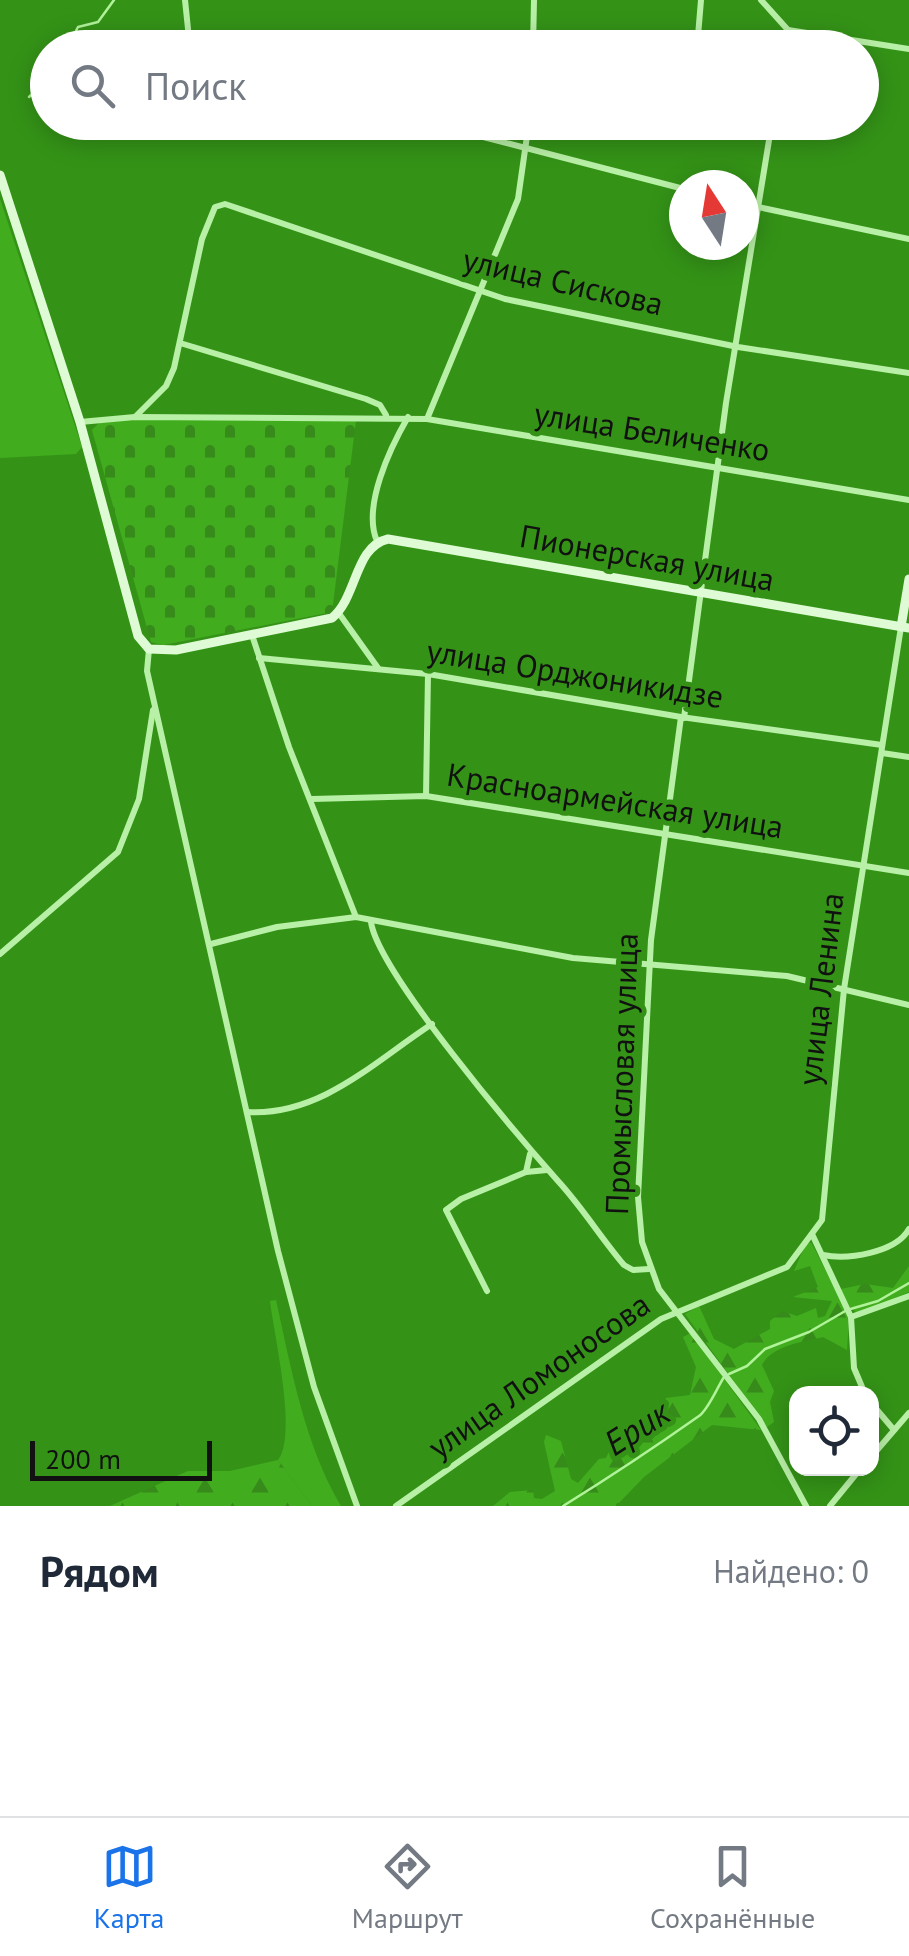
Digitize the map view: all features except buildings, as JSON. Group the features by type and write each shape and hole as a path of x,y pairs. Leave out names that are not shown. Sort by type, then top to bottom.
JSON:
{"street":[{"path":"186,0 188,30"},
{"path":"533,30 534,0"},
{"path":"698,30 701,0"},
{"path":"762,0 788,30"},
{"path":"879,44 909,48"},
{"path":"491,140 669,185"},
{"path":"427,419 518,199 528,140"},
{"name":"Промысловая улица","path":"769,140 664,836 651,962 638,1197 649,1269 676,1312 759,1419 806,1506"},
{"path":"0,175 80,422 138,636 149,649 147,672 154,704 300,1338 357,1506"},
{"name":"улица Сискова","path":"180,344 200,250 215,206 225,204 478,292 738,347 909,374"},
{"path":"760,208 909,239"},
{"path":"135,417 166,386 180,344"},
{"name":"улица Беличенко","path":"180,344 319,389 366,399 380,406 386,416"},
{"name":"улица Беличенко","path":"80,422 135,417 427,419 909,500"},
{"path":"149,649 176,650 322,622 338,612 348,600 366,551 377,541 373,510 392,450 408,418"},
{"name":"Пионерская улица","path":"377,541 388,538 905,628"},
{"name":"улица Ленина","path":"812,1234 822,1220 844,989 905,628 909,579"},
{"path":"338,612 378,668"},
{"path":"252,635 356,917"},
{"name":"улица Орджоникидзе","path":"259,658 428,674 882,749 909,757"},
{"path":"426,796 428,674"},
{"path":"0,954 118,852 138,798 154,704"},
{"name":"Красноармейская улица","path":"312,799 426,796 909,873"},
{"path":"210,944 276,927 356,917 573,958 787,976 909,1005"},
{"path":"371,922 383,951 432,1024 531,1153 624,1264 633,1270 649,1269"},
{"path":"248,1112 270,1114 332,1094 432,1024"},
{"path":"526,1172 531,1153"},
{"path":"487,1291 446,1210 461,1199 526,1172 548,1170"},
{"path":"822,1254 850,1257 887,1246 909,1229"},
{"path":"812,1234 851,1317 854,1368 862,1386"},
{"name":"улица Ломоносова","path":"396,1506 616,1348 676,1312 787,1267 812,1234"},
{"path":"851,1317 909,1296"},
{"path":"879,1412 894,1430"},
{"path":"879,1448 909,1413"},
{"path":"830,1506 854,1476"}],"green space":[{"path":"0,199 82,447 76,454 0,458"},
{"path":"356,420 332,612 163,645 151,642 92,430 99,423"},
{"path":"811,1242 849,1316 847,1350 823,1337 789,1345 767,1358 762,1365 774,1391 770,1402 774,1422 767,1427 685,1314 699,1306 714,1339 734,1349 770,1329 770,1321 782,1311 797,1316 816,1308 818,1318 825,1316 832,1301 793,1297 818,1287 810,1266 794,1271 805,1245"},
{"path":"909,1266 909,1292 858,1314 845,1302 841,1289 865,1284 893,1288"},
{"path":"276,1300 309,1432 341,1506 312,1506 278,1460 286,1430 270,1301"},
{"path":"691,1333 761,1430 712,1425 644,1477 616,1506 493,1506 510,1492 533,1490 534,1498 542,1499 555,1491 544,1442 546,1435 561,1441 571,1479 578,1483 599,1459 606,1458 616,1436 633,1420 656,1420 666,1398 690,1395 696,1367 683,1337"},
{"path":"278,1460 312,1506 110,1506 188,1471 230,1471"}],"waterway":[{"path":"76,30 98,22 114,0"},
{"name":"Ерик","path":"729,1374 747,1366 765,1349 809,1332 847,1310 878,1301 909,1283"},
{"name":"Ерик","path":"563,1506 699,1416 724,1377"}]}
